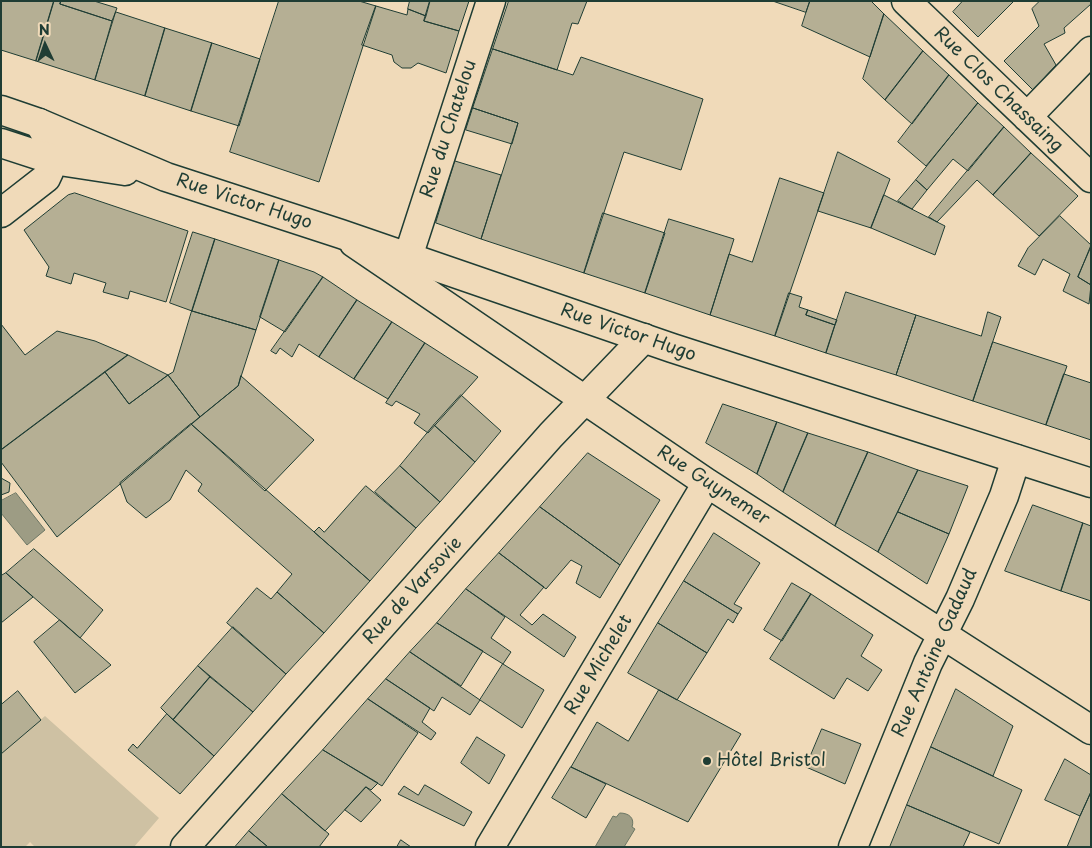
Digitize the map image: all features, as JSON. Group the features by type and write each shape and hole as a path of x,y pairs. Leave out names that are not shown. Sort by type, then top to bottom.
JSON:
{"street":[{"name":"Rue du Chatelou","path":"408,257 491,1"},
{"name":"Rue Clos Chassaing","path":"906,1 1091,178"},
{"path":"1026,117 1091,51"},
{"name":"Rue Victor Hugo","path":"1,110 39,123 166,177 341,234 644,338 1091,483"},
{"path":"1,213 46,178 53,160 54,150 39,123"},
{"name":"Rue Victor Hugo","path":"1,143 53,160 166,177"},
{"name":"Rue Guynemer","path":"341,234 707,483 1091,730"},
{"name":"Rue de Varsovie","path":"185,847 583,400 644,338"},
{"name":"Rue Antoine Gadaud","path":"853,847 928,663 1004,496 1016,459"},
{"name":"Rue Michelet","path":"490,847 707,483"}],"shaded area":[{"path":"16,493 45,530 27,545 1,513 1,501"},
{"path":"45,716 159,818 134,847 35,847 30,842 25,847 1,847 1,754"},
{"path":"620,813 630,817 633,821 632,827 635,829 624,847 595,847 613,816 616,817"}],"building":[{"path":"1,1 54,1 36,61 1,50"},
{"path":"54,1 61,1 60,4 112,21 95,80 36,61"},
{"path":"61,1 94,1 117,8 112,21 60,4"},
{"path":"279,1 359,1 376,6 319,182 230,152"},
{"path":"410,1 430,1 426,16 408,9"},
{"path":"430,1 469,1 459,31 424,21"},
{"path":"509,1 587,1 578,24 572,23 557,70 493,49"},
{"path":"773,1 810,1 806,12"},
{"path":"810,1 871,1 884,14 870,57 802,26"},
{"path":"963,1 1014,1 978,37 953,12"},
{"path":"1040,1 1091,1 1091,4 1064,28 1065,33 1044,44 1056,65 1033,90 1004,61 1039,26 1032,9"},
{"path":"376,6 407,15 408,9 426,16 424,21 459,31 446,73 418,63 411,68 402,68 394,62 392,55 362,45"},
{"path":"116,12 165,28 145,96 95,80"},
{"path":"884,14 923,51 885,100 863,79"},
{"path":"165,28 212,43 191,111 145,96"},
{"path":"212,43 260,59 239,126 191,111"},
{"path":"493,49 573,75 581,57 703,99 681,170 624,152 584,273 481,239 518,123 473,108"},
{"path":"923,51 949,75 912,124 885,100"},
{"path":"949,75 978,103 926,166 898,142"},
{"path":"978,103 1004,127 968,171 953,159 927,190 916,180"},
{"path":"473,108 518,123 512,144 466,130"},
{"path":"1004,127 1031,153 993,195 977,180 937,222 929,217"},
{"path":"838,152 890,179 871,228 818,211"},
{"path":"1031,153 1078,196 1039,236 993,195"},
{"path":"455,161 501,175 481,239 436,223"},
{"path":"780,178 824,193 775,336 710,315 729,254 752,262"},
{"path":"916,180 927,190 912,209 898,201"},
{"path":"75,193 188,231 166,302 130,291 128,299 103,292 106,283 74,273 71,284 46,276 49,267 24,230 68,195"},
{"path":"884,195 945,226 935,255 871,228"},
{"path":"603,213 665,233 645,293 584,273"},
{"path":"1060,216 1091,245 1078,277 1091,285 1089,304 1063,291 1070,274 1043,259 1035,275 1018,266 1028,248"},
{"path":"669,219 734,239 710,315 645,293"},
{"path":"193,232 215,239 192,311 170,303"},
{"path":"215,239 279,260 256,330 192,311"},
{"path":"1091,247 1091,285 1078,277"},
{"path":"279,260 323,277 285,332 260,317"},
{"path":"323,277 357,300 319,357 299,344 292,357 280,348 276,354 271,351"},
{"path":"846,292 916,315 896,375 826,353"},
{"path":"789,293 802,297 799,307 808,310 806,315 835,325 826,353 775,336"},
{"path":"357,300 392,322 354,379 319,357"},
{"path":"808,310 837,320 835,325 806,315"},
{"path":"192,311 256,330 238,386 200,417 168,375 173,372"},
{"path":"988,312 1001,317 973,401 896,375 916,315 981,336"},
{"path":"392,322 425,343 388,399 354,379"},
{"path":"1,324 25,355 57,331 95,341 128,355 1,450"},
{"path":"993,342 1067,366 1046,425 973,401"},
{"path":"425,343 478,377 428,433 414,423 420,414 396,401 392,406 386,403"},
{"path":"128,355 168,375 129,404 105,372"},
{"path":"105,372 129,404 168,375 200,417 57,537 1,462 1,450"},
{"path":"1064,374 1091,383 1091,440 1046,425"},
{"path":"241,376 314,440 265,491 191,424 238,386"},
{"path":"461,395 501,431 475,462 434,425"},
{"path":"723,404 777,422 757,474 706,443"},
{"path":"777,422 808,433 783,492 757,474"},
{"path":"191,424 370,581 324,633 277,592 292,574 198,491 202,484 186,470 170,500 146,518 127,502 120,483"},
{"path":"434,425 475,462 440,502 400,466"},
{"path":"808,433 868,452 835,526 783,492"},
{"path":"868,452 918,470 878,552 835,526"},
{"path":"588,453 660,500 620,565 540,507"},
{"path":"400,466 440,502 416,528 375,492"},
{"path":"918,470 968,486 949,534 898,512"},
{"path":"1,478 10,483 9,492 1,495"},
{"path":"366,486 416,528 370,581 314,532 319,527 324,532"},
{"path":"1033,505 1083,523 1061,591 1005,571"},
{"path":"540,507 620,565 600,598 576,583 582,566 571,560 546,589 499,553"},
{"path":"898,512 949,534 927,584 878,552"},
{"path":"1083,523 1091,526 1091,601 1061,591"},
{"path":"714,533 760,563 734,604 742,608 738,614 684,581"},
{"path":"34,549 103,610 80,638 6,573"},
{"path":"499,553 544,587 520,615 532,625 543,614 576,637 564,657 466,589"},
{"path":"6,573 33,597 1,623 1,576"},
{"path":"684,581 738,614 733,623 728,619 707,653 658,623"},
{"path":"792,583 811,594 782,641 764,630"},
{"path":"257,588 271,599 277,592 324,633 286,674 227,623"},
{"path":"466,589 505,617 491,638 511,652 503,664 437,623"},
{"path":"811,594 873,635 861,656 882,670 868,691 847,678 834,699 770,659"},
{"path":"60,620 111,665 75,693 34,642"},
{"path":"437,623 483,651 461,686 410,652"},
{"path":"658,623 707,653 677,700 628,673"},
{"path":"233,627 286,674 253,712 198,666"},
{"path":"410,652 480,700 470,715 442,697 434,711 386,679"},
{"path":"503,664 544,690 522,728 480,700"},
{"path":"198,666 210,677 173,720 161,708"},
{"path":"210,677 253,712 214,756 173,720"},
{"path":"386,679 430,708 422,722 436,733 431,740 368,699"},
{"path":"956,689 1013,726 993,776 931,747"},
{"path":"659,690 741,734 688,822 571,767 597,722 628,741"},
{"path":"18,691 41,720 1,754 1,705"},
{"path":"368,699 418,733 382,786 323,750"},
{"path":"167,714 214,756 180,794 128,750 133,744 137,748"},
{"path":"822,729 861,744 845,784 806,767"},
{"path":"477,737 505,755 489,784 461,763"},
{"path":"931,747 1022,790 999,844 907,805"},
{"path":"323,750 378,783 371,790 366,787 325,831 282,794"},
{"path":"1065,759 1091,775 1091,792 1080,816 1045,800"},
{"path":"571,767 606,784 586,818 552,798"},
{"path":"425,785 472,812 464,826 398,794 404,786 418,795"},
{"path":"366,787 381,800 361,822 345,810"},
{"path":"1091,792 1091,847 1067,847 1080,816"},
{"path":"282,794 329,834 319,847 268,847 249,831"},
{"path":"907,805 970,832 963,847 890,847"},
{"path":"249,831 268,847 235,847"},
{"path":"401,840 411,847 397,847"}],"place":[{"name":"Hôtel Bristol","path":"707,761"}]}
